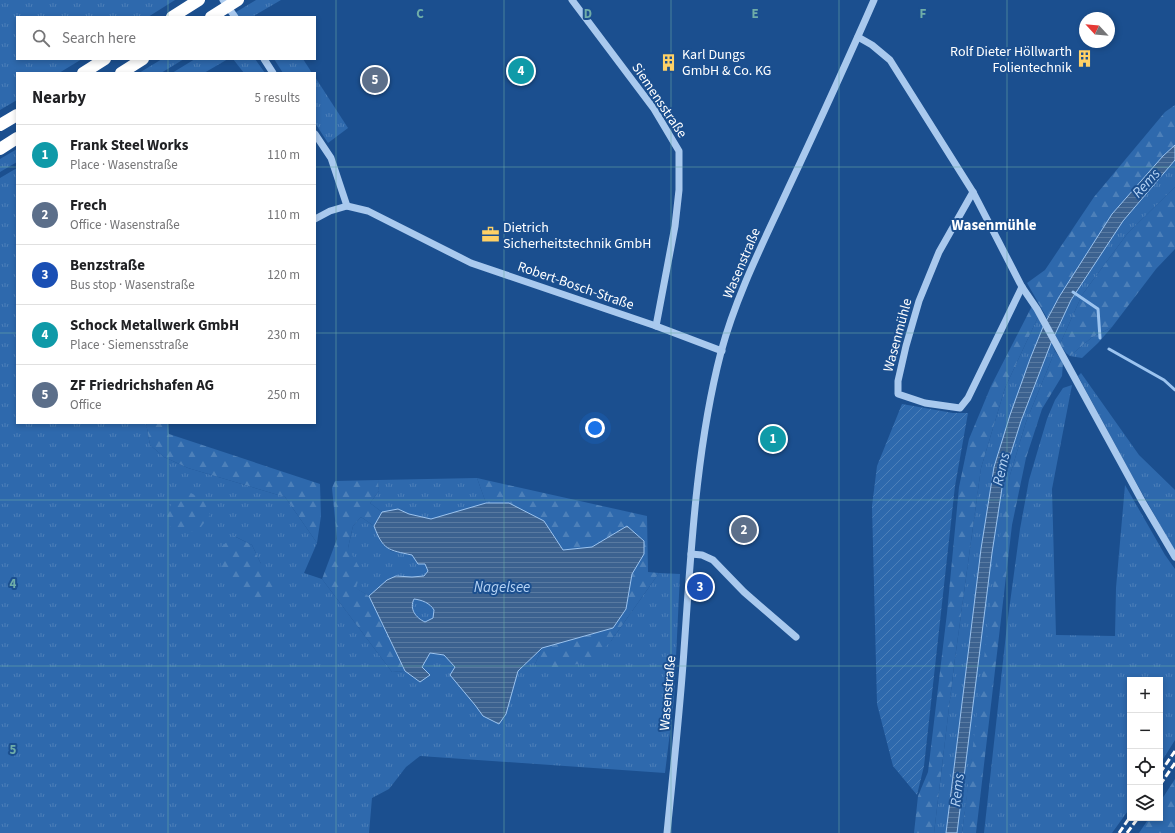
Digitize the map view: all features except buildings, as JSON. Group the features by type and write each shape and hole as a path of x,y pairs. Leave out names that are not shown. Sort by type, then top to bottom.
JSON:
{"highway":[{"path":"174,16 198,0"},
{"path":"213,16 238,0"},
{"path":"85,72 103,60"},
{"path":"123,72 141,60"},
{"path":"0,125 16,115"},
{"path":"0,149 16,139"}],"street":[{"path":"223,0 234,16"},
{"name":"Siemensstraße","path":"572,0 654,109 679,151 679,190 675,226 656,326"},
{"name":"Wasenstraße","path":"667,833 680,701 697,494 711,395 731,322 758,254 874,0"},
{"path":"858,36 890,60 972,192 1022,287 1037,309 1142,502 1175,557"},
{"path":"265,61 272,72"},
{"path":"316,136 331,158 347,206 330,211 316,218"},
{"name":"Wasenmühle","path":"972,192 939,252 919,301 898,382 898,394 925,402 960,408 968,398 1022,287"},
{"name":"Robert-Bosch-Straße","path":"347,206 368,211 471,263 656,326 722,351"},
{"path":"691,554 702,555 713,560 744,592 796,637"}],"green space":[{"path":"0,0 175,0 150,16 16,16 16,60 80,60 61,72 16,72 16,101 0,110"},
{"path":"256,0 281,0 254,16 230,16"},
{"path":"160,60 182,60 163,72 141,72"},
{"path":"193,60 226,60 206,72 174,72"},
{"path":"234,60 256,60 264,72 243,72"},
{"path":"275,60 304,60 311,72 282,72"},
{"path":"316,79 348,128 328,143 316,125"},
{"path":"1175,105 1175,145 1163,156 1112,214 1047,318 1027,283 1045,270 1094,197 1165,112"},
{"path":"16,150 16,163 0,172 0,159"},
{"path":"1175,160 1175,187 1127,234 1082,295 1060,344 1055,334 1071,300 1123,221"},
{"path":"16,169 16,424 146,424 150,445 164,457 188,468 285,497 317,543 304,573 322,579 392,672 405,671 420,682 422,667 430,653 444,655 455,667 483,716 506,714 518,671 542,648 535,664 611,641 659,573 680,574 674,699 665,773 420,756 406,767 389,789 372,798 369,833 0,833 0,178","holes":["234,536 252,545 261,564"]},
{"path":"1175,187 1175,249 1156,269 1112,327 1091,338 1070,356 1060,344 1082,295 1127,234"},
{"path":"1032,306 1038,317 1005,388 981,468 954,666 934,833 914,833 918,796 928,772 947,613 959,487 969,439 991,386"},
{"path":"1038,317 1043,327 1030,359 994,467 981,549 946,833 934,833 954,666 981,468 1005,388"},
{"path":"1112,327 1082,358 1070,356 1091,338"},
{"path":"1051,342 1055,351 1026,422 1010,475 962,833 957,833 992,553 1004,475 1021,421"},
{"path":"1055,351 1063,363 1062,376 1042,409 1026,458 1012,525 976,833 962,833 997,555 1010,475 1026,422"},
{"path":"1081,373 1139,455 1175,490 1175,551 1078,376"},
{"path":"1072,385 1052,489 1056,635 1115,636 1116,588 1125,485 1165,555 1175,569 1175,740 1163,759 1163,677 1127,677 1127,812 1112,833 984,833 1007,625 1020,529 1029,480 1047,419 1055,400 1063,388"},
{"path":"902,404 953,413 968,413 955,486 924,766 917,795 893,766 877,704 872,506 877,466"},
{"path":"146,424 168,424 169,434 320,484 321,516 317,543 285,497 188,468 164,457 150,445"},
{"path":"477,478 486,503 431,519 409,514 398,509 382,512 370,503 379,491 378,480"},
{"path":"477,478 647,516 648,572 659,573 611,641 592,661 543,671 535,664 542,648 613,628 626,609 632,574 644,554 627,526 592,547 563,550 544,521 509,503 486,503"},
{"path":"378,480 379,491 370,503 382,512 374,526 361,517 353,526 348,548 361,570 356,588 369,596 405,671 392,672 322,579 337,539 332,488 335,481"},
{"path":"189,492 204,500 210,515 198,531 181,532 169,526 167,514 175,495"},
{"path":"361,517 374,526 380,541 391,551 412,555 418,564 425,564 428,571 424,576 396,576 387,580 369,596 355,588 348,548 353,526"},
{"path":"234,536 252,545 261,564 274,579 271,598 257,602 240,594 221,565 221,547"},
{"path":"414,599 423,601 430,605 434,610 433,618 425,622 416,616 412,606"},
{"path":"1175,779 1175,833 1139,833 1147,821 1163,821 1163,797"}],"water":[{"name":"Rems","path":"1175,145 1175,160 1123,221 1071,300 1051,343 1021,421 1004,475 992,553 957,833 946,833 981,549 994,467 1010,415 1043,327 1059,297 1112,214 1163,156"},
{"name":"Nagelsee","path":"486,503 509,503 544,521 563,550 592,547 627,526 644,541 644,554 632,574 626,609 613,628 542,648 518,671 506,714 499,724 483,716 450,675 455,667 444,655 430,653 422,667 430,675 420,682 405,671 369,596 387,580 396,576 424,576 428,571 425,564 418,564 412,555 387,548 380,540 374,526 382,512 398,509 409,514 431,519","holes":["414,599 430,605 434,610 433,618 425,622 416,616 412,606"]}],"waterway":[{"path":"1073,292 1098,309 1100,338"},
{"path":"1109,349 1164,380 1175,390"}],"railway":[{"path":"1163,769 1175,751"},
{"path":"1163,781 1175,763"},
{"path":"1119,833 1127,821"},
{"path":"1127,833 1136,821"}],"place":[{"name":"Rolf Dieter Höllwarth Folientechnik","path":"1085,59"},
{"name":"Karl Dungs GmbH & Co. KG","path":"669,62"},
{"name":"Schock Metallwerk GmbH","path":"521,71"},
{"name":"ZF Friedrichshafen AG","path":"375,80"},
{"name":"Dietrich Sicherheitstechnik GmbH","path":"490,235"},
{"name":"Frank Steel Works","path":"773,439"},
{"name":"Frech","path":"744,530"},
{"name":"Benzstraße","path":"700,587"}],"district":[{"name":"Wasenmühle","path":"994,225"}]}
